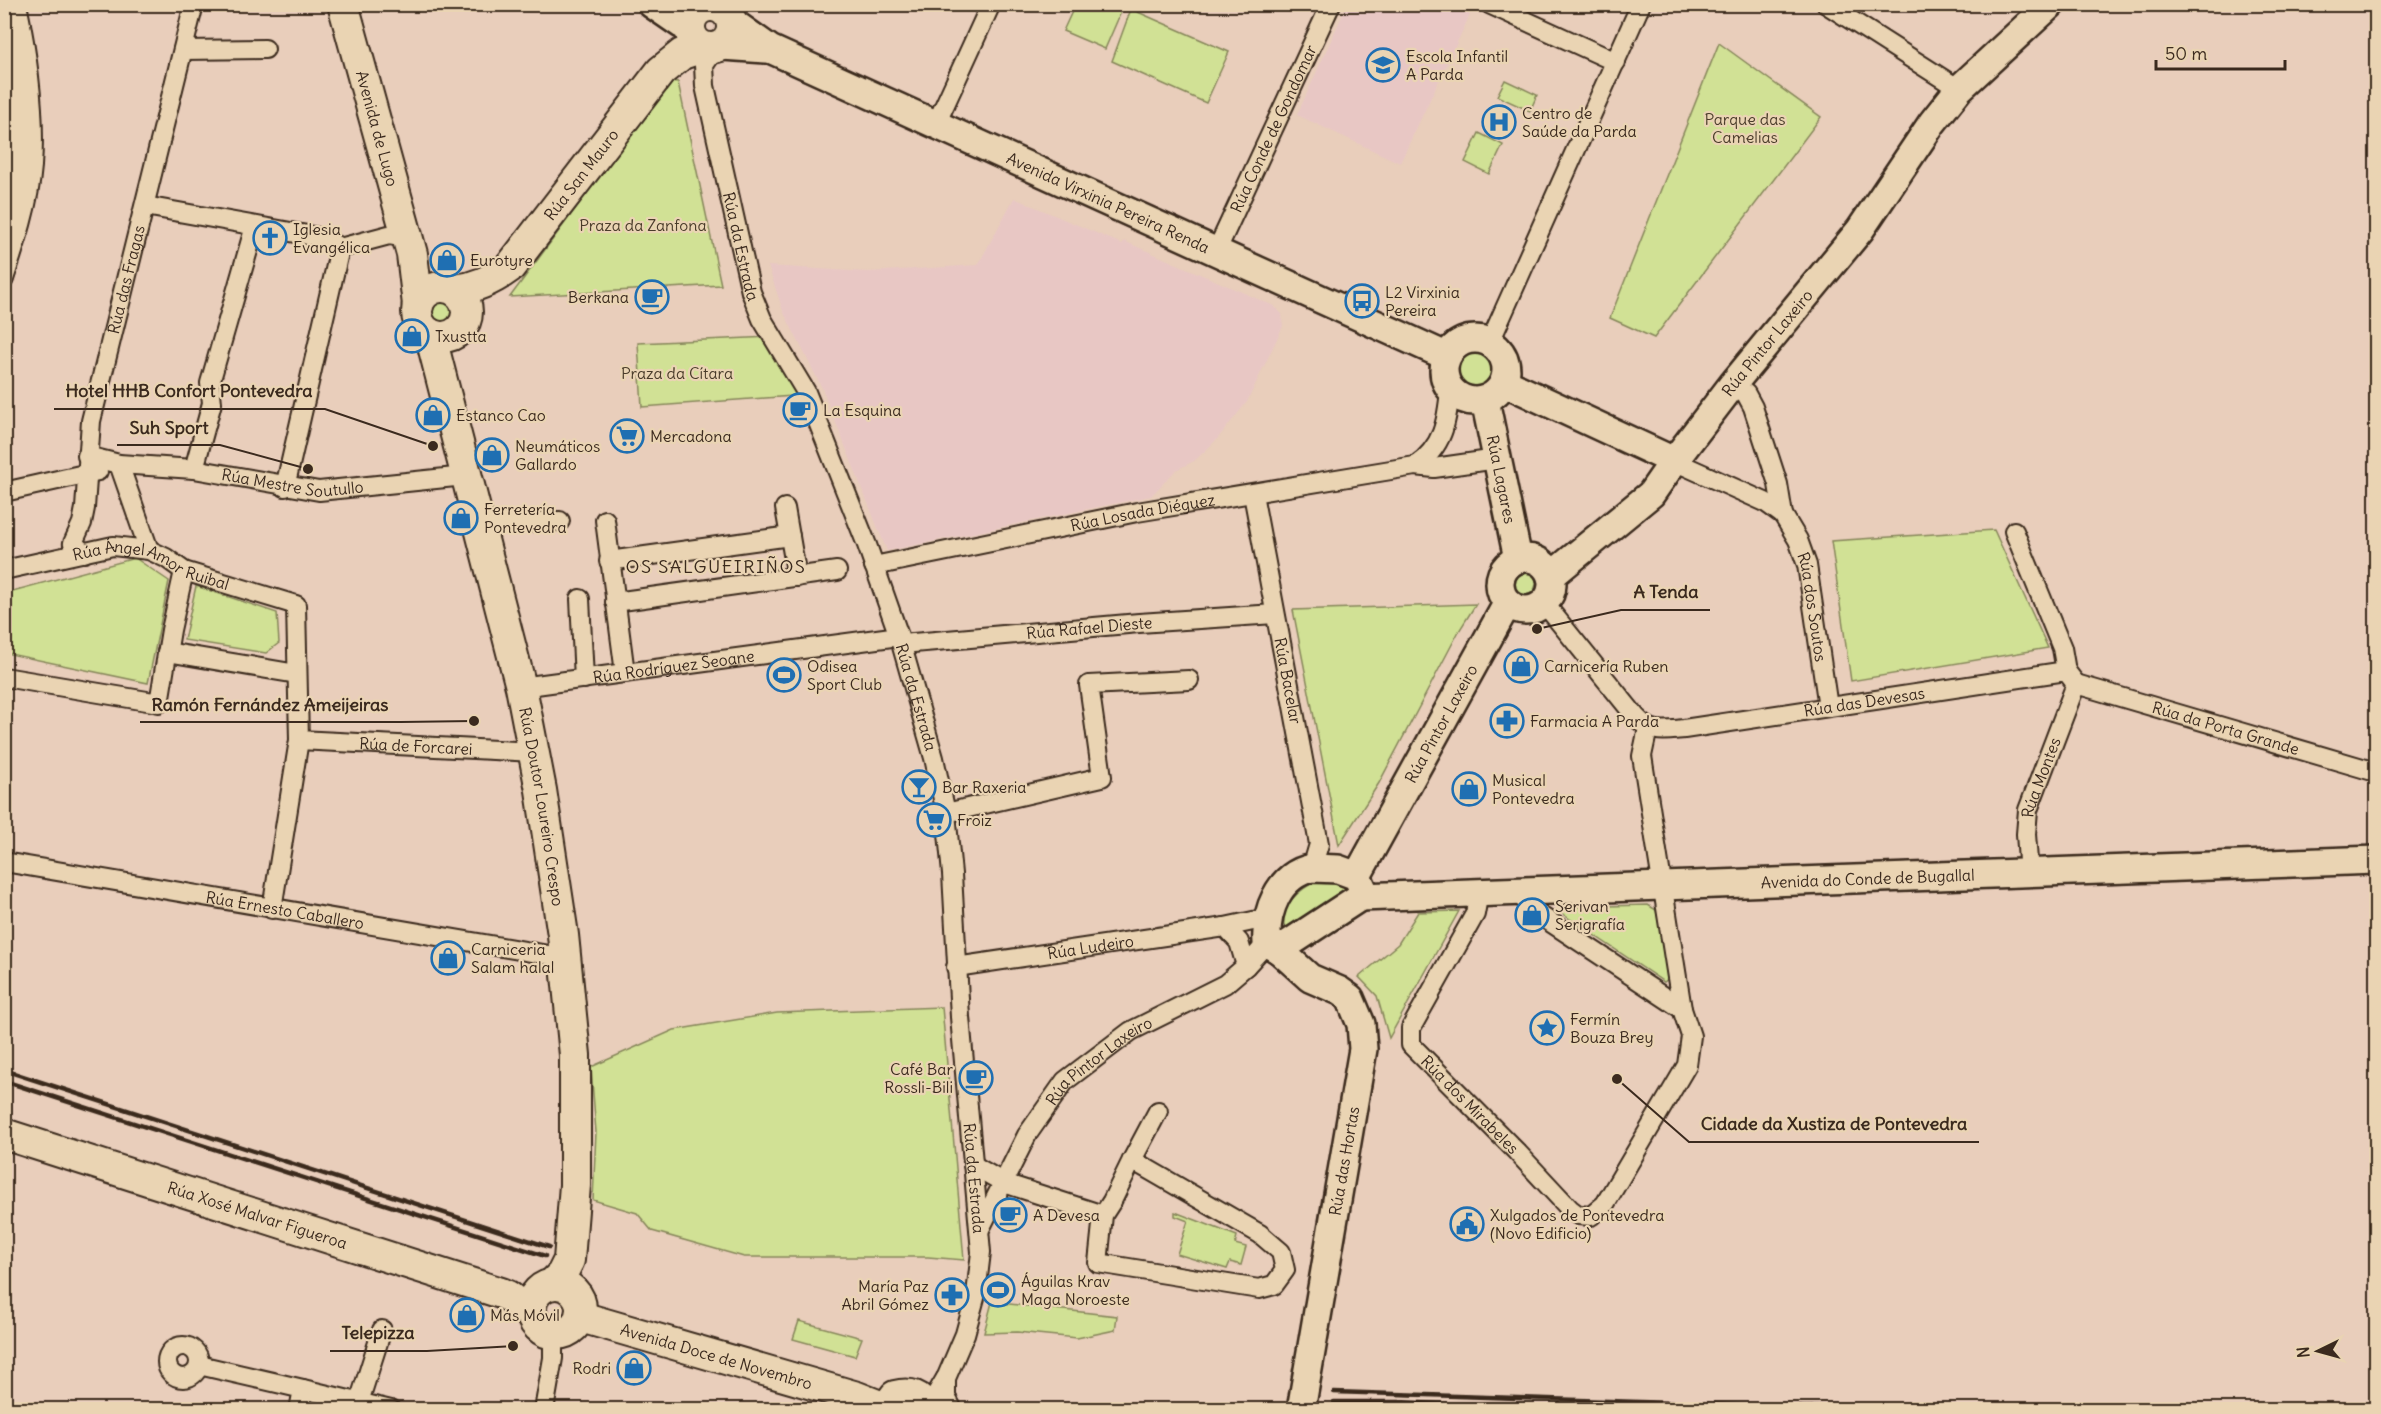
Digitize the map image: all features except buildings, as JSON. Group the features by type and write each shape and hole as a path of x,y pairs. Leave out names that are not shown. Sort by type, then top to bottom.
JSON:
{"main road":[{"name":"Avenida de Lugo","path":"343,4 409,246 426,277 445,299"},
{"name":"Rúa Pintor Laxeiro","path":"1551,576 1640,505 1661,481 1674,460 1733,384 1860,230 1932,123 1959,89 2051,4"},
{"name":"Avenida Virxinia Pereira Renda","path":"658,8 681,24 708,24 770,49 1446,356"},
{"name":"Rúa San Mauro","path":"445,299 473,302 510,267 661,70 669,50 679,40 708,24"},
{"name":"Rúa San Mauro","path":"430,334 444,338 458,333 463,327 445,299"},
{"name":"Rúa Doutor Loureiro Crespo","path":"445,299 419,322 430,334 440,366 465,476 521,687 534,752 566,958 575,1055 575,1185 569,1260 562,1275 532,1296"},
{"path":"1495,391 1506,364 1503,355 1490,342 1480,339 1461,342 1452,348 1446,356 1443,374 1450,390 1465,400 1495,391 1674,460"},
{"name":"Rúa Lagares","path":"1495,391 1497,459 1518,558"},
{"path":"1526,557 1541,563 1551,576 1551,591 1544,603 1537,608 1521,611 1507,604 1499,590 1499,582 1505,567 1518,558 1526,557"},
{"name":"Rúa Pintor Laxeiro","path":"1270,937 1359,887 1507,604"},
{"name":"Avenida do Conde de Bugallal","path":"1359,887 1479,892 1517,891 2376,860"},
{"name":"Rúa Pintor Laxeiro","path":"1270,937 1286,881 1300,870 1312,868"},
{"path":"1312,868 1338,869 1359,887"},
{"name":"Rúa das Hortas","path":"1270,937 1310,978 1350,998 1361,1024 1363,1049 1301,1410"},
{"name":"Rúa Xosé Malvar Figueroa","path":"4,1134 532,1296"},
{"path":"567,1286 578,1296 582,1310 580,1317 570,1331 553,1335 539,1328 532,1296 567,1286"},
{"name":"Avenida Doce de Novembro","path":"580,1317 857,1397 885,1409"},
{"path":"885,1409 895,1396 910,1394 918,1396 936,1409"}],"street":[{"path":"4,279 23,215 32,166 32,111 28,63 17,4"},
{"name":"Rúa das Fragas","path":"84,553 73,543 82,524 91,420 194,4"},
{"path":"936,124 991,4"},
{"name":"Rúa Conde de Gondomar","path":"1216,252 1331,4"},
{"path":"1489,4 1616,62"},
{"path":"1490,342 1641,4"},
{"path":"1826,4 1959,89"},
{"path":"4,10 15,64 18,108 17,170 4,234"},
{"name":"Rúa da Estrada","path":"708,24 704,65 705,86 751,292 762,319 806,392 874,566 901,640 934,758 946,813 952,874 956,967 981,1252 976,1294 965,1334 946,1376 936,1409"},
{"path":"183,50 265,50"},
{"path":"145,206 324,238 340,248 390,236 409,246"},
{"path":"194,469 212,403 210,383 255,226"},
{"path":"285,487 340,248"},
{"name":"Rúa dos Soutos","path":"1733,384 1746,394 1753,407 1778,484 1783,515 1798,540 1806,565 1828,706"},
{"path":"1414,466 1425,459 1436,447 1448,412 1450,390"},
{"name":"Rúa Mestre Soutullo","path":"87,456 119,464 194,469 285,487 319,491 465,476"},
{"name":"Rúa Losada Diéguez","path":"874,566 1137,512 1414,466 1434,468 1497,459"},
{"name":"Rúa dos Soutos","path":"1674,460 1765,502 1783,515"},
{"path":"119,464 149,550"},
{"name":"Rúa Mestre Soutullo","path":"4,492 86,475 119,464"},
{"name":"Rúa Bacelar","path":"1253,494 1319,844 1312,868"},
{"path":"785,508 797,577"},
{"path":"606,520 609,561 625,673"},
{"path":"478,524 560,521"},
{"path":"2014,531 2062,648 2071,677"},
{"path":"609,561 790,536"},
{"name":"Rúa Ángel Amor Ruibal","path":"4,570 113,546 149,550 166,558 184,571 296,605 297,674"},
{"path":"4,677 159,703 184,571"},
{"path":"615,602 837,571"},
{"path":"580,599 584,679"},
{"path":"1544,603 1636,717 1648,728 1642,756 1682,1009"},
{"name":"Rúa Rafael Dieste","path":"901,640 1275,614"},
{"name":"Rúa Rodríguez Seoane","path":"521,687 901,640"},
{"path":"167,652 297,674 299,740 272,909"},
{"name":"Rúa das Devesas","path":"1648,728 1662,731 1684,729 1828,706 2071,677"},
{"name":"Rúa da Porta Grande","path":"2071,677 2376,772"},
{"name":"Rúa Montes","path":"2029,873 2026,834 2028,810 2071,677"},
{"path":"946,813 1102,777 1089,685 1189,680"},
{"name":"Rúa de Forcarei","path":"299,740 534,752"},
{"name":"Rúa Ernesto Caballero","path":"4,862 566,958"},
{"path":"1517,891 1535,912 1682,1009"},
{"name":"Rúa dos Mirabeles","path":"1479,892 1475,914 1415,1021 1410,1037 1411,1045 1578,1215 1591,1216 1598,1212 1682,1077 1691,1050 1691,1036 1682,1009"},
{"path":"1225,927 1239,942 1246,966"},
{"name":"Rúa Ludeiro","path":"956,967 1225,927 1270,937"},
{"name":"Rúa Pintor Laxeiro","path":"980,1228 1027,1135 1065,1081 1131,1031 1225,984 1246,966 1270,937"},
{"path":"1132,1160 1260,1234 1281,1252 1286,1270 1274,1285 1259,1289 1098,1263 1103,1215 1112,1201 1132,1160 1158,1111"},
{"path":"974,1165 1004,1183 1103,1215"},
{"path":"359,1402 382,1330"},
{"path":"544,1410 553,1358 553,1335"},
{"path":"199,1365 391,1410"},
{"path":"299,1410 303,1389"}],"shaded area":[{"name":"Escola Infantil A Parda","path":"1347,5 1446,5 1470,15 1400,163 1297,115"},
{"path":"1014,198 1122,244 1124,241 1274,306 1282,314 1283,326 1247,402 1203,453 1194,461 1176,470 1151,496 887,551 822,388 783,311 768,266 868,272 978,265"}],"green space":[{"path":"1075,5 1102,5 1121,12 1105,49 1063,31"},
{"path":"1131,9 1229,52 1206,103 1112,61"},
{"name":"Parque das Camelias","path":"1719,43 1821,117 1654,338 1610,318"},
{"path":"1505,80 1537,95 1530,111 1497,96"},
{"name":"Praza da Zanfona","path":"670,81 678,82 721,285 510,297"},
{"path":"1479,133 1503,145 1489,174 1465,162"},
{"path":"443,300 452,303 455,312 452,321 443,324 434,321 431,312 434,303"},
{"name":"Praza da Cítara","path":"773,337 807,395 642,407 638,343"},
{"path":"1474,353 1487,358 1492,371 1487,384 1474,389 1461,384 1456,371 1461,358"},
{"path":"1994,530 2048,648 1851,681 1831,541"},
{"path":"135,558 169,581 148,683 5,653 5,593"},
{"path":"1524,571 1533,574 1536,583 1533,592 1524,595 1515,592 1512,583 1515,574"},
{"path":"196,586 277,613 279,643 266,653 184,640"},
{"path":"1476,604 1459,631 1379,783 1339,845 1293,610"},
{"path":"1317,881 1342,882 1347,886 1347,895 1292,928 1284,926 1285,911 1288,905 1304,888"},
{"path":"1648,905 1656,910 1670,977 1664,982 1561,913 1563,907"},
{"path":"1459,911 1389,1038 1377,996 1359,977 1398,944 1418,912"},
{"path":"942,1007 964,1260 928,1257 744,1257 652,1231 637,1213 593,1200 596,1132 591,1067 674,1030 777,1013"},
{"path":"1175,1212 1237,1236 1235,1244 1246,1247 1241,1265 1230,1262 1227,1269 1177,1254 1188,1221 1175,1216"},
{"path":"992,1302 1117,1316 1115,1330 1077,1338 1017,1332 984,1333"},
{"path":"799,1321 862,1338 855,1356 793,1339"}],"waterway":[{"path":"4,1381 4,1387"}],"railway":[{"path":"4,1070 549,1247"},
{"path":"4,1081 545,1256"},
{"path":"1334,1392 1888,1410"},
{"path":"1334,1402 1399,1402 1554,1410"}],"place":[{"name":"Escola Infantil A Parda","path":"1383,65"},
{"name":"Centro de Saúde da Parda","path":"1499,122"},
{"name":"Iglesia Evangélica","path":"270,238"},
{"name":"Eurotyre","path":"447,260"},
{"name":"Berkana","path":"652,297"},
{"name":"L2 Virxinia Pereira","path":"1362,301"},
{"name":"Txustta","path":"412,336"},
{"name":"La Esquina","path":"800,410"},
{"name":"Estanco Cao","path":"433,415"},
{"name":"Mercadona","path":"627,436"},
{"name":"Hotel HHB Confort Pontevedra","path":"433,446"},
{"name":"Neumáticos Gallardo","path":"492,455"},
{"name":"Suh Sport","path":"308,469"},
{"name":"Ferretería Pontevedra","path":"461,518"},
{"name":"A Tenda","path":"1537,629"},
{"name":"Carnicería Ruben","path":"1521,666"},
{"name":"Odisea Sport Club","path":"784,675"},
{"name":"Ramón Fernández Ameijeiras","path":"474,721"},
{"name":"Farmacia A Parda","path":"1507,721"},
{"name":"Bar Raxeria","path":"919,787"},
{"name":"Musical Pontevedra","path":"1469,789"},
{"name":"Froiz","path":"934,820"},
{"name":"Serivan Serigrafía","path":"1532,915"},
{"name":"Carniceria Salam halal","path":"448,958"},
{"name":"Fermín Bouza Brey","path":"1547,1028"},
{"name":"Café Bar Rossli-Bili","path":"976,1078"},
{"name":"Cidade da Xustiza de Pontevedra","path":"1617,1079"},
{"name":"A Devesa","path":"1010,1215"},
{"name":"Xulgados de Pontevedra (Novo Edificio)","path":"1467,1224"},
{"name":"Águilas Krav Maga Noroeste","path":"998,1290"},
{"name":"María Paz Abril Gómez","path":"952,1295"},
{"name":"Más Móvil","path":"467,1315"},
{"name":"Telepizza","path":"513,1346"},
{"name":"Rodri","path":"634,1368"}],"district":[{"name":"OS SALGUEIRIÑOS","path":"716,567"}]}
